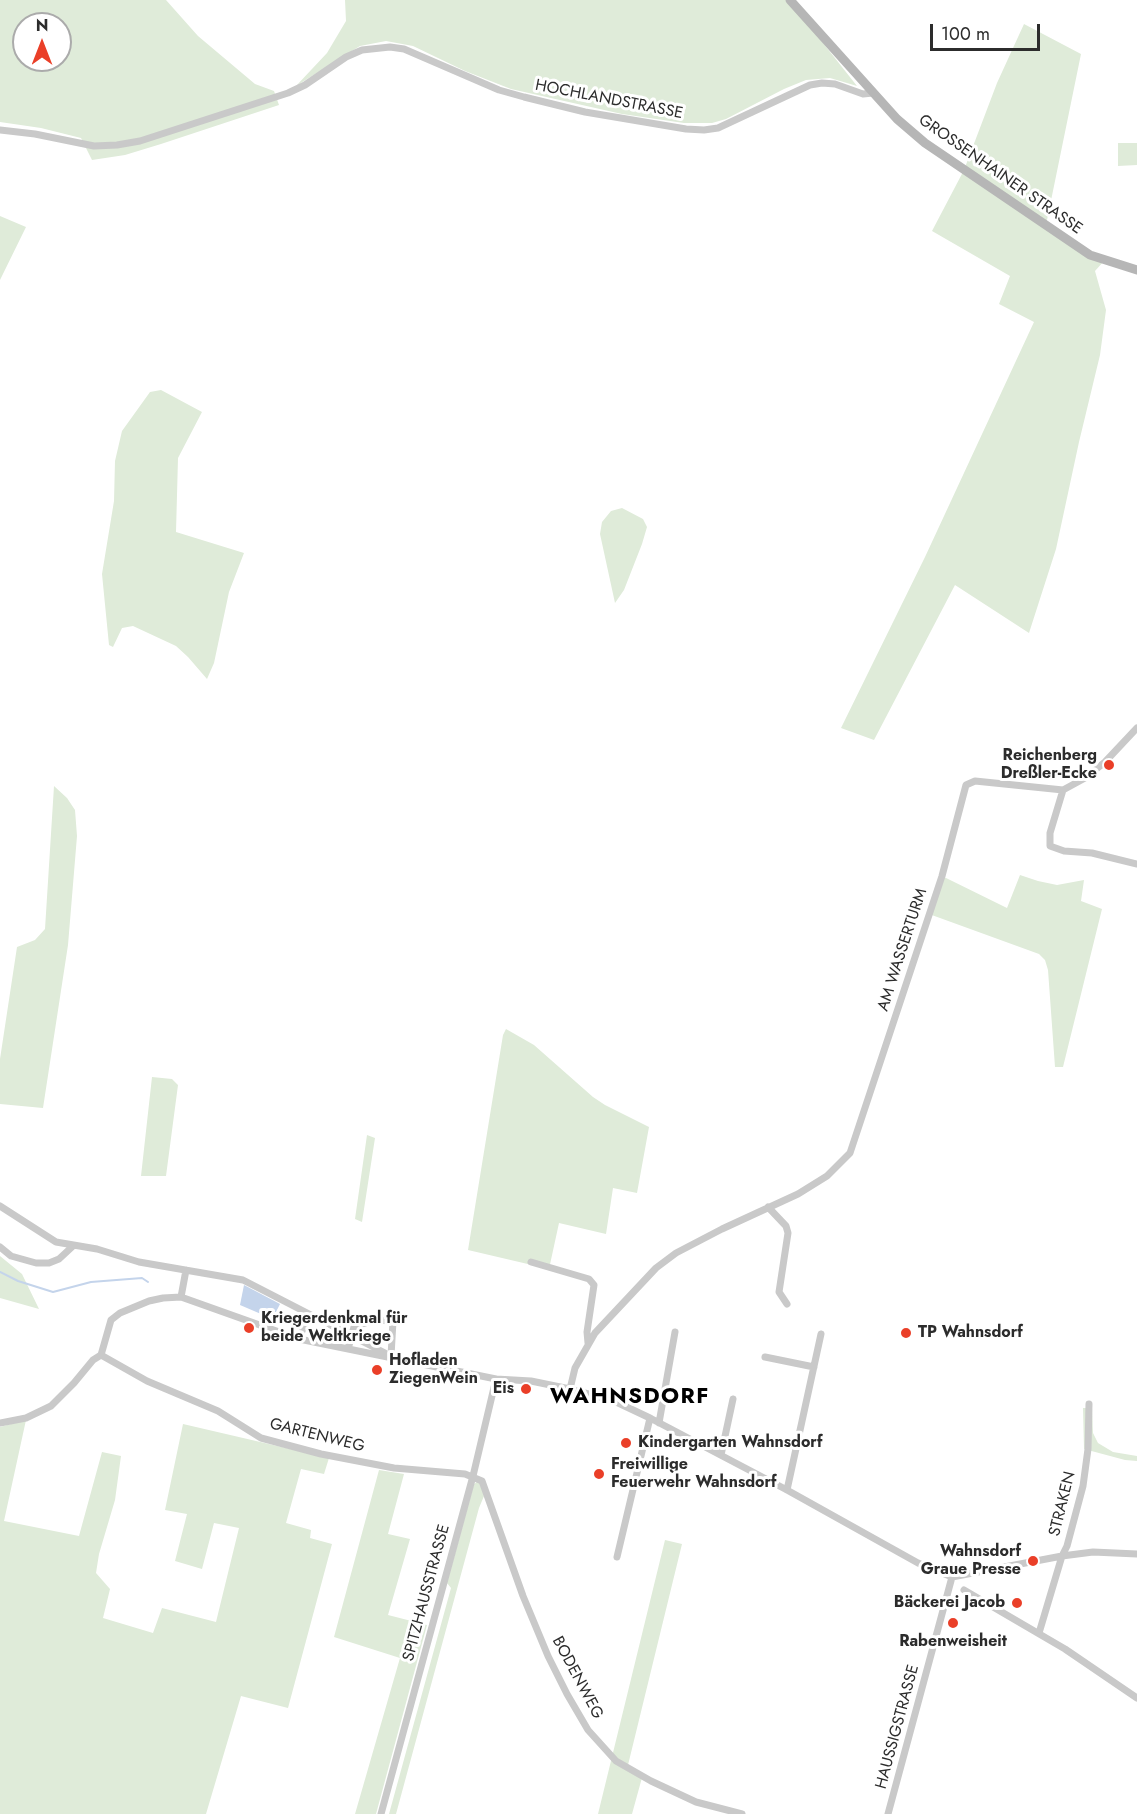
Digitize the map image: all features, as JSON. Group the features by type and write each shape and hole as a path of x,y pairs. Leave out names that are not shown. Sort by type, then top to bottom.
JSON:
{"street":[{"name":"GROSSENHAINER STRASSE","path":"790,0 910,132 1090,255 1137,270"},
{"name":"HOCHLANDSTRASSE","path":"0,129 93,146 140,141 288,93 305,85 346,57 362,50 390,47 404,49 499,90 524,97 585,112 686,129 718,128 810,85 835,84 863,94 873,93"},
{"path":"1137,728 1106,762 1085,778 1063,790 1050,833 1050,846 1064,851 1092,853 1137,864"},
{"name":"AM WASSERTURM","path":"768,1207 798,1194 827,1176 850,1154 942,876 966,785 975,781 1063,790"},
{"path":"0,1206 56,1242 97,1250 139,1262 243,1280 391,1356"},
{"path":"570,1389 575,1368 588,1344 626,1298 663,1263 676,1253 768,1207 786,1226 788,1233 776,1294 786,1304"},
{"path":"0,1247 11,1256 36,1263 49,1263 59,1259 74,1246"},
{"path":"531,1262 589,1280 594,1285 587,1332 588,1344"},
{"path":"181,1298 186,1270"},
{"path":"0,1424 26,1418 51,1406 93,1360 101,1355 111,1320 120,1313 149,1301 181,1298 299,1339 496,1379 531,1381 614,1401 722,1455 918,1563 952,1577 1093,1552 1137,1554"},
{"path":"299,1339 308,1315"},
{"path":"348,1349 354,1327 374,1320 393,1321 391,1356"},
{"path":"658,1423 675,1332"},
{"path":"787,1490 821,1334"},
{"name":"GARTENWEG","path":"101,1355 147,1381 218,1411 261,1438 321,1454 394,1468 473,1476"},
{"path":"765,1357 814,1367"},
{"name":"SPITZHAUSSTRASSE","path":"381,1814 473,1476 496,1379"},
{"path":"722,1455 733,1399"},
{"name":"STRAKEN","path":"1039,1633 1067,1546 1083,1486 1088,1449 1089,1404"},
{"path":"617,1557 650,1418"},
{"name":"BODENWEG","path":"473,1476 482,1481 548,1656 588,1730 616,1761 651,1781 696,1802 742,1814"},
{"name":"HAUSSIGSTRASSE","path":"888,1814 952,1577"},
{"path":"964,1590 1039,1633 1137,1698"}],"green space":[{"path":"0,0 166,0 198,36 255,84 274,91 279,105 125,155 92,160 81,138 41,128 0,122"},
{"path":"345,0 789,0 857,86 830,78 806,80 726,119 712,123 684,123 622,114 511,89 465,71 413,46 386,41 360,46 296,86 327,53 346,21"},
{"path":"1024,24 1081,54 1046,225 1104,261 1095,271 1106,310 1100,355 1056,549 1029,633 955,585 874,740 841,728 925,557 1034,322 999,304 1010,276 932,231 964,170 997,83"},
{"path":"1118,143 1137,143 1137,165 1118,166"},
{"path":"0,216 26,227 0,280"},
{"path":"161,390 202,412 178,458 176,532 244,553 229,592 214,663 207,679 176,646 133,626 122,628 113,647 109,645 102,574 114,501 115,461 122,431 150,392"},
{"path":"622,508 643,519 647,527 624,590 615,603 600,534 602,522 611,511"},
{"path":"54,786 67,798 75,810 77,836 68,945 43,1108 0,1104 0,1059 17,947 35,940 45,929"},
{"path":"1020,875 1057,885 1084,880 1081,901 1102,909 1063,1067 1055,1067 1048,970 1045,960 1039,954 929,914 942,876 1007,908"},
{"path":"506,1029 534,1045 593,1097 649,1127 637,1193 613,1188 606,1234 559,1223 549,1269 468,1250 503,1035"},
{"path":"152,1077 172,1079 178,1085 166,1176 141,1176"},
{"path":"367,1135 375,1138 362,1222 355,1219"},
{"path":"0,1256 22,1274 39,1309 0,1298"},
{"path":"1083,1408 1092,1408 1093,1433 1098,1443 1113,1452 1137,1456 1137,1461 1084,1449"},
{"path":"26,1420 4,1521 79,1536 102,1452 121,1456 115,1500 99,1554 96,1573 110,1589 103,1618 153,1633 162,1608 216,1622 239,1528 214,1523 202,1569 175,1561 187,1514 165,1510 183,1424 329,1458 324,1474 301,1469 286,1523 311,1530 310,1538 332,1544 288,1708 241,1696 206,1814 0,1814 0,1427"},
{"path":"379,1470 404,1474 388,1534 410,1539 388,1615 427,1625 376,1814 355,1814 400,1658 334,1637"},
{"path":"480,1483 484,1496 396,1814 389,1814 451,1588 447,1583 474,1484"},
{"path":"665,1540 682,1544 628,1765 643,1774 632,1814 598,1814"}],"water":[{"path":"244,1285 280,1304 276,1312 268,1317 240,1305"}],"waterway":[{"path":"0,1272 18,1281 53,1292 91,1282 142,1278 148,1282"}],"place":[{"name":"Reichenberg Dreßler-Ecke","path":"1109,765"},
{"name":"Kriegerdenkmal für beide Weltkriege","path":"249,1328"},
{"name":"TP Wahnsdorf","path":"906,1333"},
{"name":"Hofladen ZiegenWein","path":"377,1370"},
{"name":"Eis","path":"526,1389"},
{"name":"Kindergarten Wahnsdorf","path":"626,1443"},
{"name":"Freiwillige Feuerwehr Wahnsdorf","path":"599,1474"},
{"name":"Wahnsdorf Graue Presse","path":"1033,1561"},
{"name":"Bäckerei Jacob","path":"1017,1603"},
{"name":"Rabenweisheit","path":"953,1623"}],"district":[{"name":"WAHNSDORF","path":"630,1398"}]}
